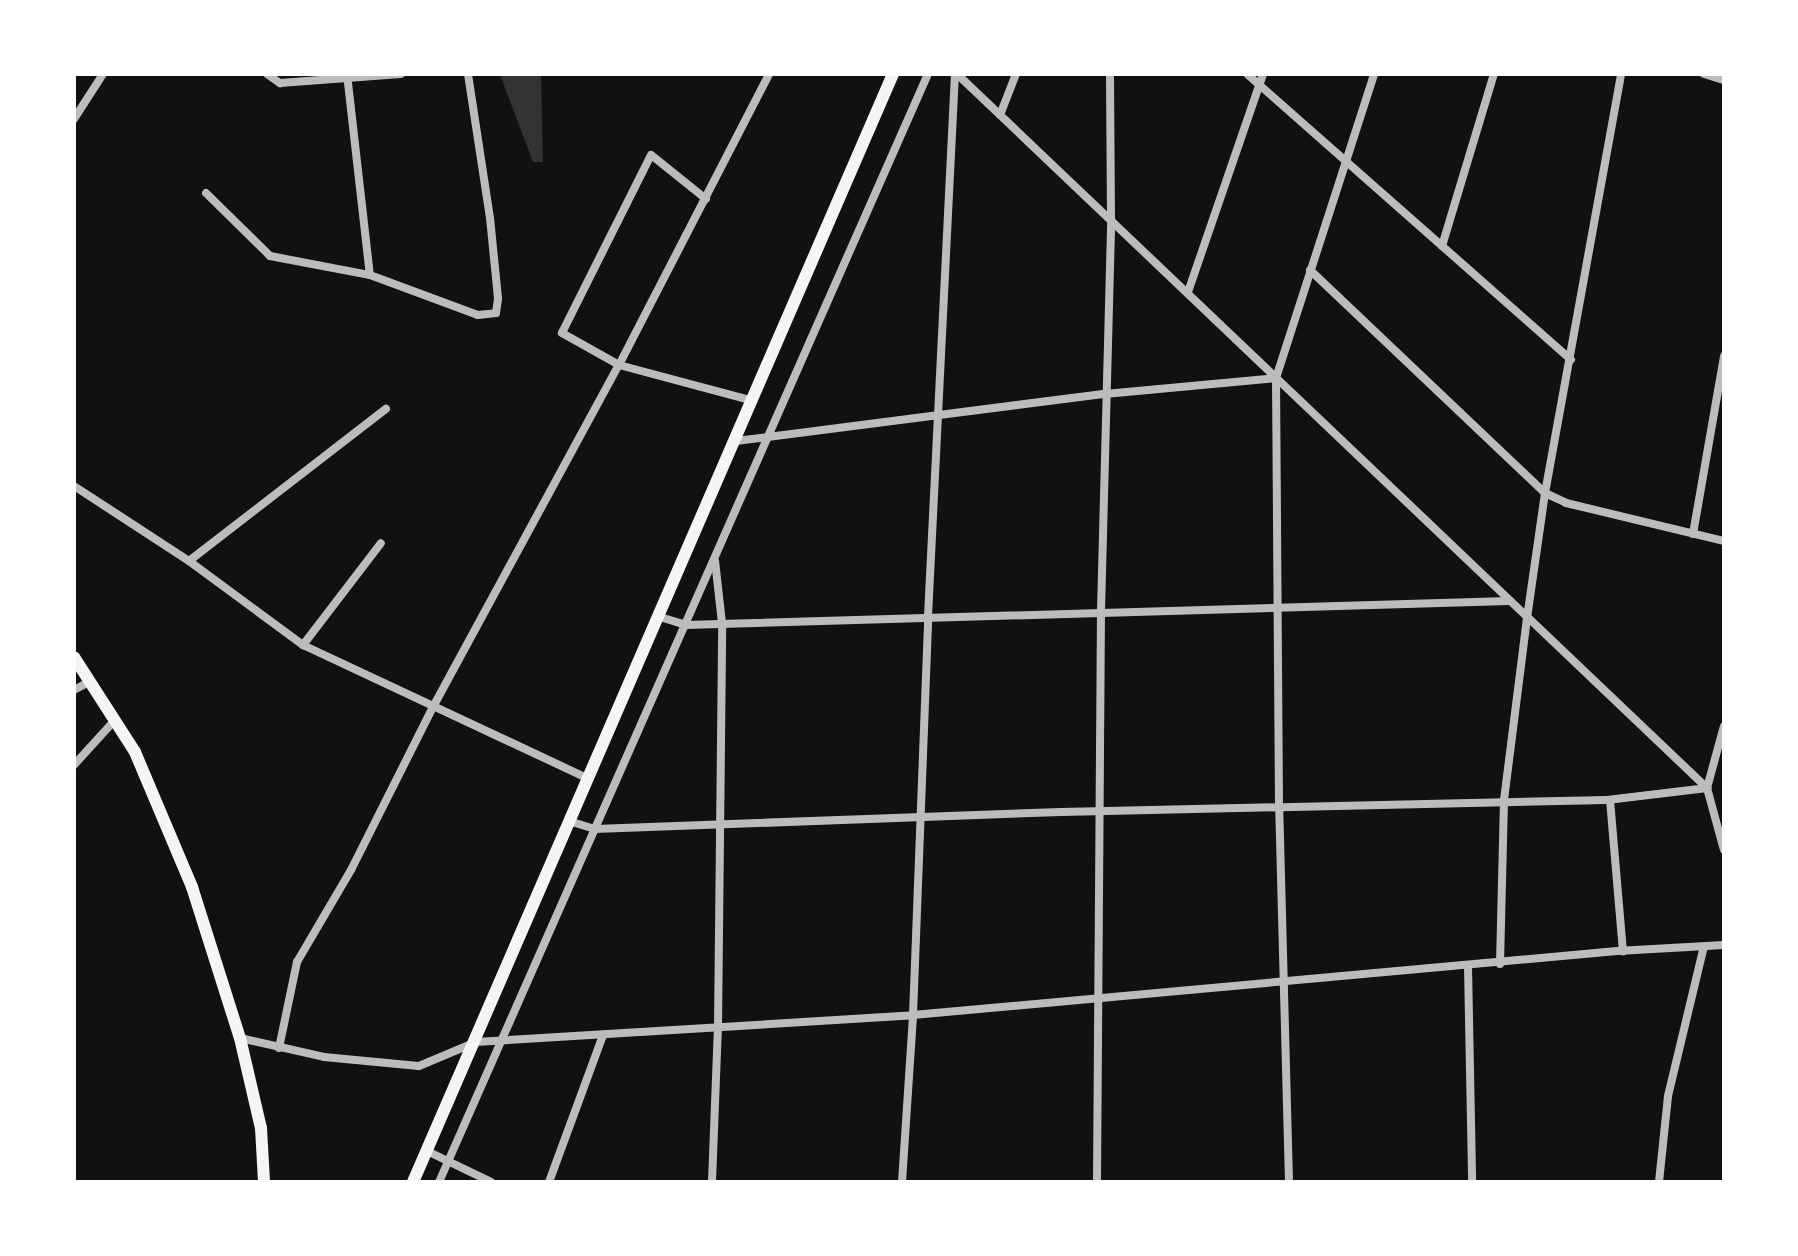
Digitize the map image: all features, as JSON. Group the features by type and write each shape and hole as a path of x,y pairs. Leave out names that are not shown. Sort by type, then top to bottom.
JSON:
{"main road":[{"path":"413,1182 572,822 893,74"},
{"path":"74,657 92,680 135,752 192,887 240,1038 261,1128 264,1182"}],"street":[{"path":"74,119 103,74"},
{"path":"267,74 280,83 401,74"},
{"path":"206,193 270,256 370,275 478,315 496,313 498,298 490,218 468,74"},
{"path":"439,1182 928,74"},
{"path":"956,74 1707,788 1724,850"},
{"path":"902,1182 913,1015 937,415 956,74"},
{"path":"1000,115 1016,74"},
{"path":"1097,1182 1096,999 1105,394 1111,219 1110,74"},
{"path":"1247,74 1571,360"},
{"path":"1188,292 1263,74"},
{"path":"1289,1182 1279,807 1276,378 1374,74"},
{"path":"1442,246 1494,74"},
{"path":"1500,964 1504,800 1527,618 1545,493 1621,74"},
{"path":"1704,74 1724,80"},
{"path":"279,1048 297,962 351,870 433,707 619,365 767,75"},
{"path":"348,76 370,275"},
{"path":"74,94 85,101"},
{"path":"706,199 651,155 562,333 619,365 753,401"},
{"path":"1310,270 1545,493 1566,503 1724,541"},
{"path":"1693,534 1724,356"},
{"path":"736,441 1105,394 1276,378"},
{"path":"189,561 386,409"},
{"path":"74,486 189,561 303,645 590,779"},
{"path":"303,645 381,543"},
{"path":"712,1182 718,1028 722,623 715,561"},
{"path":"660,617 686,625 1509,601"},
{"path":"74,690 92,680"},
{"path":"74,765 115,720"},
{"path":"1707,788 1724,729"},
{"path":"572,822 595,829 1100,811 1610,800 1707,788"},
{"path":"1610,800 1623,951"},
{"path":"240,1038 279,1048 370,1063 419,1066 476,1042 913,1015 1284,984 1623,951 1724,945"},
{"path":"1659,1182 1668,1096 1704,946"},
{"path":"1468,966 1472,1182"},
{"path":"549,1182 603,1035"},
{"path":"427,1151 491,1182"}],"shaded area":[{"path":"541,74 543,162 533,162 500,75"}]}
